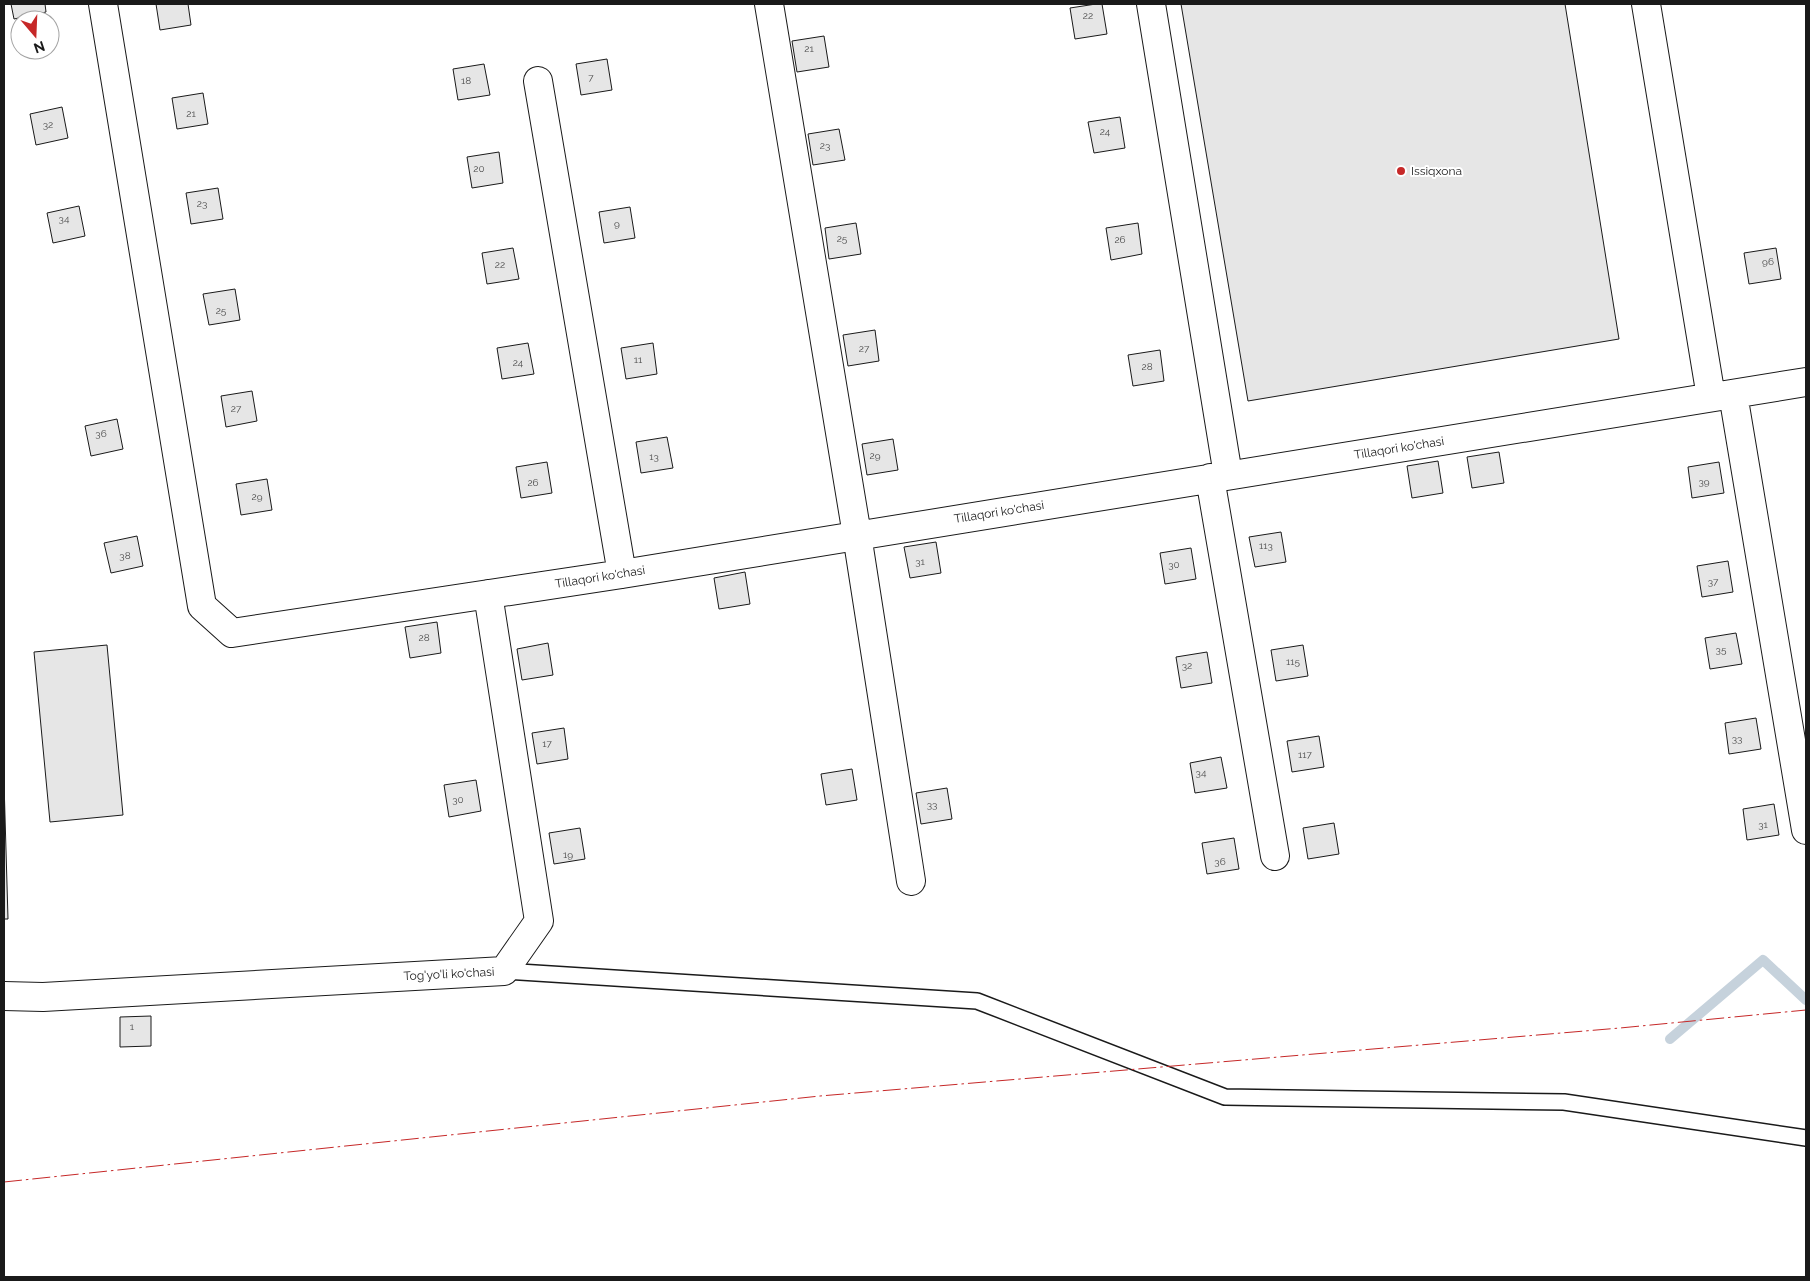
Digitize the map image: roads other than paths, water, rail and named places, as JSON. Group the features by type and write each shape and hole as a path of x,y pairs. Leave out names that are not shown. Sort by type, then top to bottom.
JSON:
{"street":[{"name":"Tillaqori ko'chasi","path":"103,4 202,606 232,633 622,574 1806,382"},
{"path":"769,4 857,535 911,881"},
{"path":"1151,4 1275,856"},
{"path":"1646,4 1806,830"},
{"path":"538,81 622,574"},
{"name":"Tog'yo'li ko'chasi","path":"4,996 43,997 504,971 539,921 488,594"}],"lane":[{"path":"504,971 733,984 977,1001 1225,1097 1564,1102 1806,1138"}],"waterway":[{"path":"1670,1039 1763,960 1806,1000"}],"place":[{"name":"Issiqxona","path":"1401,171"}]}
